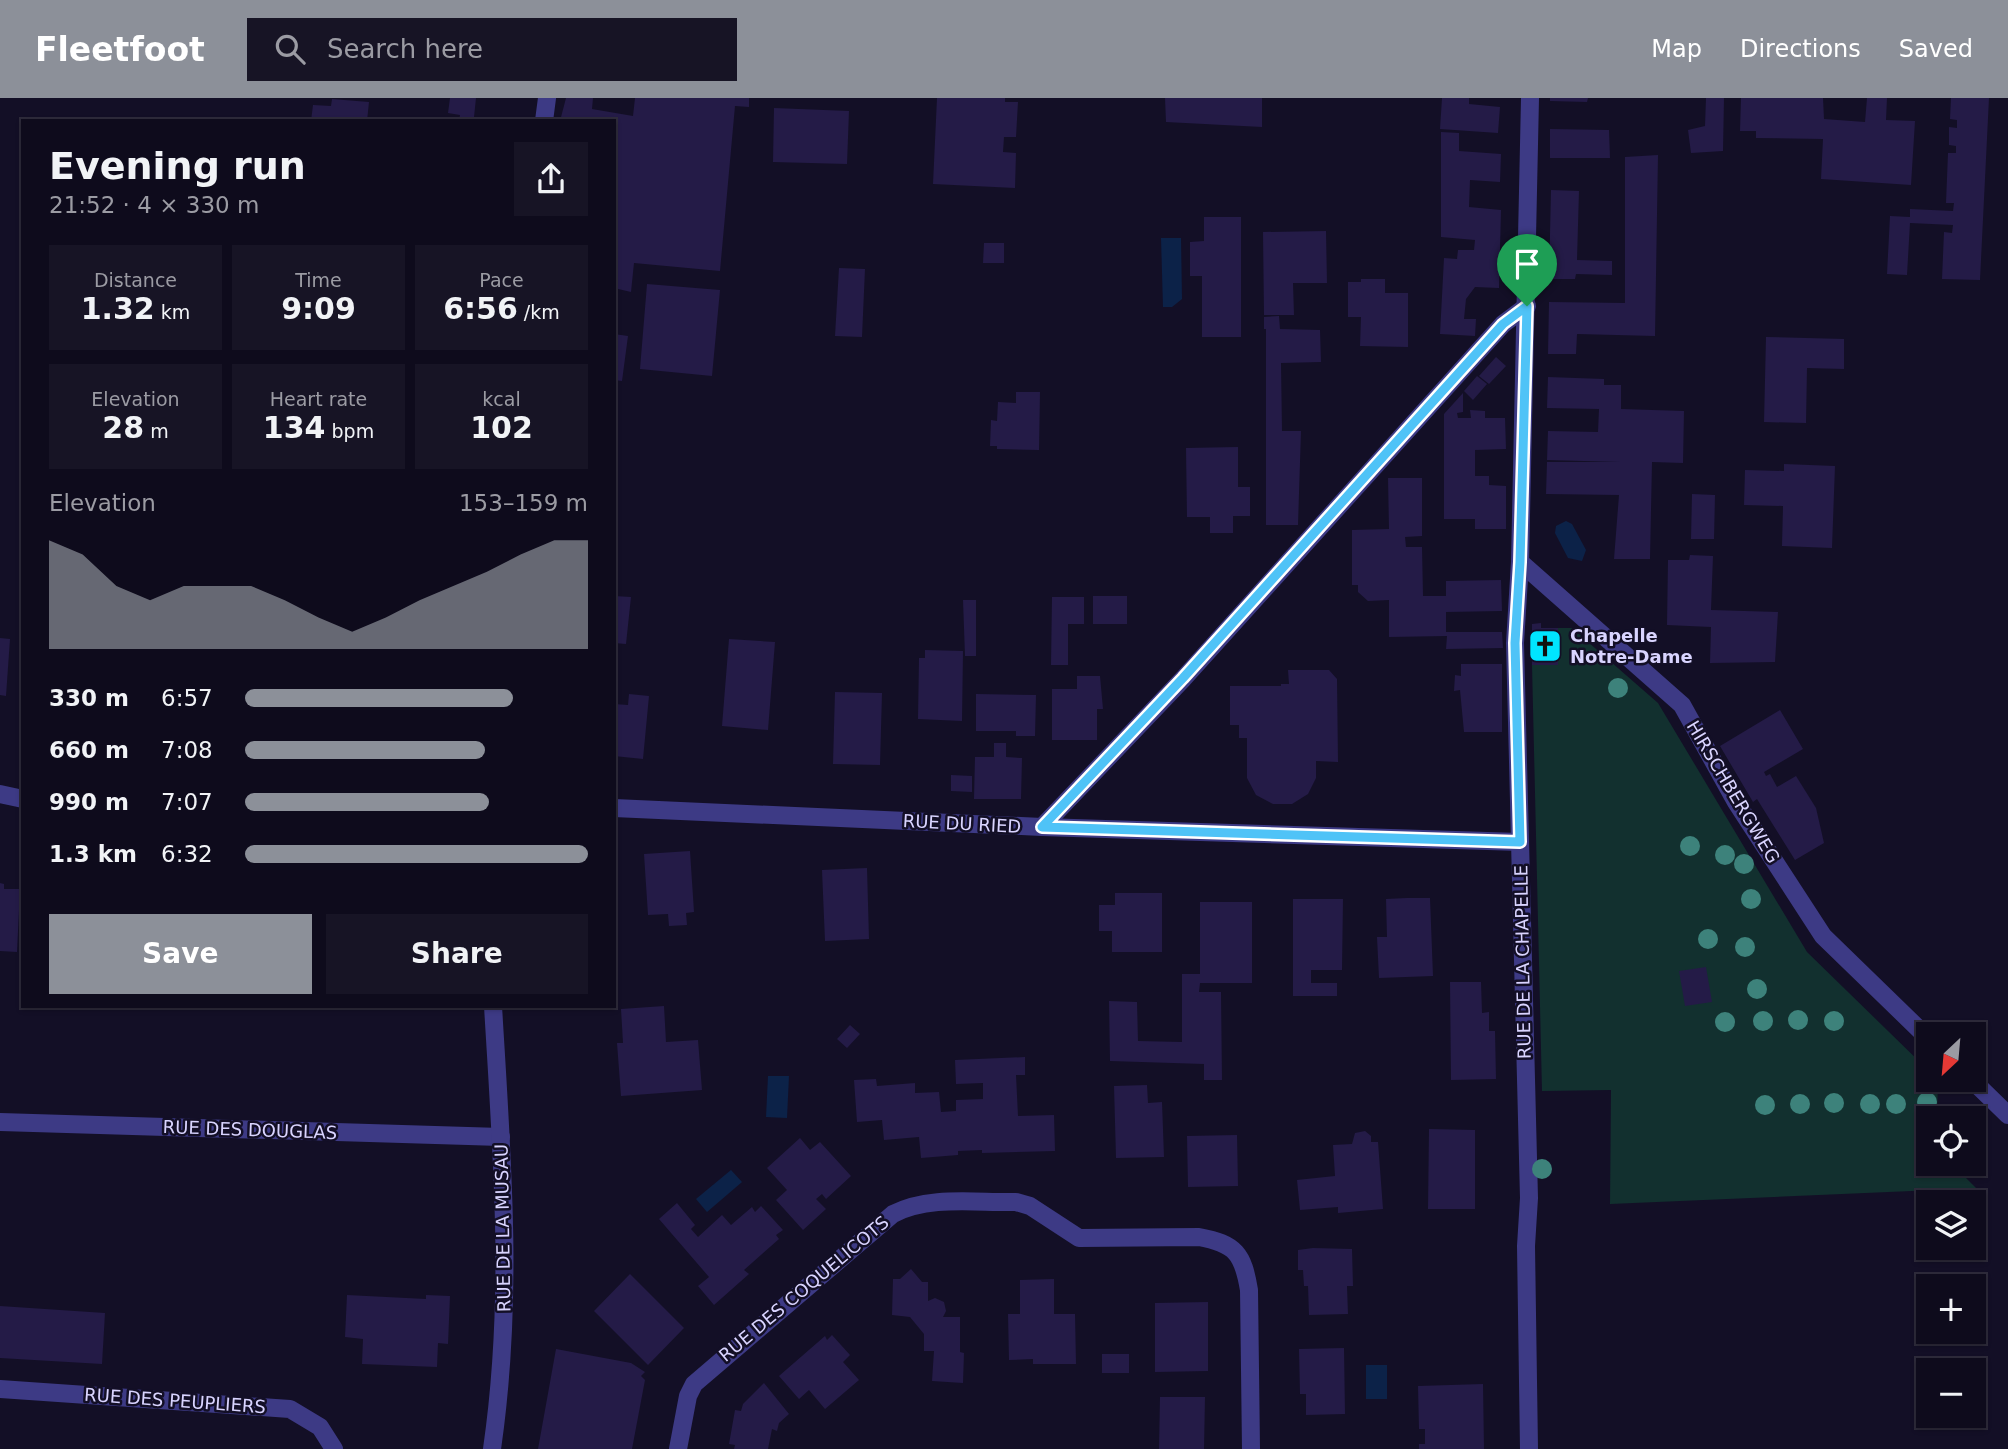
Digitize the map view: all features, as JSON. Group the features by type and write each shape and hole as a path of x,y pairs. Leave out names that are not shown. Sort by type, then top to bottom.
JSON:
{"street":[{"path":"544,119 547,98"},
{"name":"RUE DE LA CHAPELLE","path":"1529,1449 1526,1246 1529,1198 1515,643 1520,562 1530,98"},
{"path":"1042,827 1183,678 1503,324 1527,306"},
{"name":"HIRSCHBERGWEG","path":"1520,562 1682,705 1736,802 1823,936 1916,1026"},
{"path":"0,794 21,799"},
{"name":"RUE DU RIED","path":"616,808 1042,827 1520,842"},
{"name":"RUE DE LA MUSAU","path":"492,1449 499,1402 507,1285 494,1008"},
{"path":"1984,1092 2008,1115"},
{"name":"RUE DES DOUGLAS","path":"0,1122 501,1137"},
{"name":"RUE DES COQUELICOTS","path":"678,1449 688,1396 694,1384 893,1214 908,1206 926,1203 1016,1202 1030,1206 1079,1238 1199,1237 1217,1241 1238,1254 1245,1266 1250,1290 1251,1449"},
{"name":"RUE DES PEUPLIERS","path":"0,1389 290,1409 320,1427 334,1449"}],"green space":[{"path":"1558,628 1572,628 1658,703 1807,952 1916,1058 1916,1092 1938,1092 1937,1106 1916,1106 1916,1176 1964,1176 1978,1190 1916,1190 1610,1204 1611,1090 1542,1091 1532,665 1558,665"}],"water":[{"path":"1161,238 1181,238 1182,299 1172,307 1163,307"},
{"path":"1566,521 1572,524 1586,550 1582,561 1568,558 1555,533 1556,526"},
{"path":"768,1076 789,1076 787,1118 766,1117"},
{"path":"731,1170 742,1182 707,1212 696,1199"},
{"path":"1366,1365 1387,1365 1387,1399 1366,1399"}],"building":[{"path":"450,98 476,98 474,117 485,119 459,119 460,115 448,113"},
{"path":"566,98 593,98 592,109 633,116 635,98 749,98 749,107 735,106 720,271 634,263 631,292 616,288 616,119 561,119"},
{"path":"937,98 1005,98 1005,102 1018,102 1016,137 1004,137 1003,152 1016,153 1015,188 933,184"},
{"path":"1165,98 1262,98 1262,127 1166,122"},
{"path":"1442,98 1469,98 1469,104 1500,107 1498,133 1440,129"},
{"path":"1550,98 1588,98 1587,102 1550,101"},
{"path":"1706,98 1724,98 1723,151 1691,153 1688,130 1705,126"},
{"path":"1741,98 1823,98 1824,119 1865,122 1867,98 1887,98 1886,120 1915,121 1911,185 1821,179 1823,139 1756,138 1756,131 1740,131"},
{"path":"1951,98 1989,98 1980,280 1942,279 1944,232 1952,233 1953,225 1910,223 1907,275 1887,274 1890,216 1910,217 1910,209 1953,211 1954,203 1946,203 1948,153 1956,153 1956,146 1949,145 1949,127 1957,128 1957,120 1950,119"},
{"path":"332,99 369,102 367,119 311,119 313,105 331,106"},
{"path":"774,108 849,111 847,164 773,162"},
{"path":"1550,129 1609,130 1610,158 1550,158"},
{"path":"1441,132 1459,133 1459,151 1501,154 1500,182 1470,180 1469,207 1501,210 1499,288 1475,287 1466,299 1464,319 1476,319 1475,336 1440,334 1444,258 1457,259 1458,250 1474,250 1475,240 1441,237"},
{"path":"1658,155 1655,336 1577,334 1576,354 1548,354 1549,302 1625,303 1625,157"},
{"path":"1551,190 1579,191 1577,260 1612,261 1612,275 1576,274 1575,279 1549,279"},
{"path":"1204,217 1241,217 1241,337 1202,337 1202,276 1190,276 1190,242 1204,241"},
{"path":"1326,231 1327,283 1293,283 1294,315 1264,315 1263,232"},
{"path":"984,243 1004,243 1004,263 983,263"},
{"path":"839,268 865,269 862,337 835,336"},
{"path":"1361,279 1385,279 1385,293 1408,293 1408,347 1360,346 1361,317 1348,317 1348,282 1361,282"},
{"path":"647,284 720,290 712,376 640,369"},
{"path":"1279,316 1280,329 1320,330 1321,362 1281,363 1282,431 1301,431 1298,525 1266,525 1264,317"},
{"path":"616,334 628,336 622,381 616,380"},
{"path":"1766,337 1844,339 1844,369 1807,368 1806,423 1764,422"},
{"path":"1496,357 1506,366 1489,384 1479,376"},
{"path":"1477,376 1487,384 1473,400 1464,391"},
{"path":"1548,377 1604,379 1604,385 1621,385 1621,409 1684,411 1683,463 1652,462 1650,559 1614,559 1619,495 1546,494 1547,462 1620,462 1547,460 1548,431 1598,432 1599,409 1547,408"},
{"path":"1016,392 1040,392 1039,450 997,449 997,446 990,446 991,420 997,421 998,402 1016,403"},
{"path":"1463,393 1463,412 1457,413 1458,418 1471,418 1470,410 1485,411 1485,418 1505,418 1506,449 1475,450 1475,476 1489,476 1489,485 1506,486 1506,529 1475,529 1475,519 1444,519 1444,414"},
{"path":"1238,447 1238,487 1250,487 1250,516 1233,516 1233,533 1210,533 1210,517 1187,517 1186,448"},
{"path":"1784,464 1835,466 1832,548 1782,546 1783,506 1744,505 1745,470 1784,471"},
{"path":"1388,478 1422,478 1422,536 1405,537 1406,547 1422,547 1423,596 1446,596 1446,581 1501,580 1502,611 1446,612 1446,632 1502,632 1503,648 1446,649 1447,636 1389,637 1389,600 1368,601 1358,592 1358,585 1352,585 1352,530 1389,529"},
{"path":"1692,494 1715,495 1714,539 1691,539"},
{"path":"1690,555 1713,556 1711,610 1778,612 1775,662 1710,663 1711,627 1667,625 1668,560 1689,560"},
{"path":"616,596 631,597 626,644 616,643"},
{"path":"1093,596 1127,596 1127,624 1093,624"},
{"path":"1052,597 1084,597 1084,624 1068,624 1068,665 1051,665"},
{"path":"963,600 976,600 976,656 965,656"},
{"name":"Chapelle Notre-Dame","path":"1541,623 1541,628 1558,628 1558,665 1532,665 1532,624"},
{"path":"0,638 10,639 6,696 0,695"},
{"path":"729,639 775,642 768,730 722,726"},
{"path":"925,650 963,651 962,721 918,719 919,658 925,658"},
{"path":"1461,664 1502,664 1502,732 1464,732 1460,690 1454,691 1455,675 1461,676"},
{"path":"1288,670 1329,670 1337,679 1338,762 1316,761 1316,778 1308,794 1292,804 1273,804 1256,795 1247,778 1247,738 1239,738 1239,725 1230,725 1230,686 1289,684"},
{"path":"1077,676 1100,676 1103,709 1097,709 1097,740 1052,740 1052,689 1077,689"},
{"path":"835,692 882,693 880,765 833,764"},
{"path":"629,694 649,696 643,759 616,756 616,704 628,705"},
{"path":"976,694 1036,695 1035,736 1016,736 1016,731 976,731"},
{"path":"1780,710 1803,749 1764,772 1766,776 1770,774 1777,787 1796,776 1816,808 1824,843 1795,860 1757,799 1753,802 1720,746"},
{"path":"994,743 1006,743 1006,757 1022,758 1021,799 974,799 975,757 994,757"},
{"path":"951,775 972,776 972,792 951,791"},
{"path":"690,851 694,912 686,913 687,925 669,926 668,914 648,915 644,854"},
{"path":"867,868 869,939 825,941 822,870"},
{"path":"0,883 4,884 4,889 20,889 17,952 0,951"},
{"path":"1115,893 1162,893 1162,952 1112,952 1112,931 1099,931 1099,905 1115,905"},
{"path":"1430,898 1433,976 1379,978 1377,937 1387,937 1386,899"},
{"path":"1293,899 1343,899 1342,970 1311,970 1311,983 1337,983 1337,996 1293,996"},
{"path":"1200,902 1252,902 1252,983 1200,983 1199,992 1221,992 1222,1080 1204,1080 1204,1064 1110,1061 1109,1001 1137,1002 1138,1041 1182,1042 1182,974 1200,974"},
{"path":"1706,967 1712,1002 1685,1006 1679,971"},
{"path":"1450,982 1481,982 1482,1013 1489,1012 1489,1031 1495,1031 1496,1079 1451,1080"},
{"path":"664,1006 666,1042 698,1040 702,1090 621,1096 617,1043 623,1043 621,1009"},
{"path":"850,1025 860,1034 847,1048 837,1039"},
{"path":"1025,1057 1025,1075 1016,1075 1018,1116 1054,1115 1055,1151 958,1151 958,1155 921,1158 919,1137 884,1140 882,1120 857,1122 854,1080 876,1079 877,1086 915,1083 915,1093 939,1092 941,1112 956,1111 956,1100 983,1099 983,1083 956,1084 955,1060"},
{"path":"1147,1085 1148,1103 1162,1102 1164,1157 1116,1158 1114,1086"},
{"path":"1429,1129 1475,1130 1475,1209 1428,1209"},
{"path":"1365,1131 1371,1136 1371,1142 1378,1142 1383,1209 1338,1213 1338,1207 1300,1210 1297,1180 1335,1176 1333,1145 1352,1144 1355,1133"},
{"path":"1237,1135 1238,1186 1188,1187 1187,1136"},
{"path":"800,1138 810,1150 820,1142 851,1176 826,1199 822,1194 816,1199 826,1209 803,1230 776,1200 787,1190 767,1168"},
{"path":"677,1203 695,1225 691,1229 698,1237 722,1215 731,1225 752,1207 755,1212 761,1206 783,1230 776,1235 779,1239 744,1270 749,1274 714,1305 698,1286 709,1277 659,1219"},
{"path":"1352,1249 1353,1286 1347,1286 1348,1314 1309,1315 1308,1286 1304,1286 1303,1270 1298,1270 1298,1250"},
{"path":"911,1269 922,1282 928,1282 928,1301 935,1298 944,1302 946,1311 943,1317 960,1317 960,1352 964,1353 963,1383 932,1381 934,1351 924,1351 924,1334 910,1317 892,1315 893,1279 900,1279"},
{"path":"630,1274 684,1328 648,1365 594,1311"},
{"path":"1054,1279 1054,1314 1075,1314 1076,1364 1033,1364 1033,1359 1009,1360 1008,1314 1020,1314 1020,1280"},
{"path":"347,1295 426,1299 426,1295 450,1296 448,1344 438,1343 437,1367 362,1364 363,1339 345,1337"},
{"path":"1208,1302 1208,1371 1155,1372 1155,1303"},
{"path":"0,1306 105,1313 102,1364 0,1358"},
{"path":"832,1335 850,1355 843,1362 859,1380 825,1409 809,1390 799,1399 779,1376 825,1336 827,1340"},
{"path":"1344,1348 1345,1414 1306,1415 1306,1394 1300,1394 1299,1349"},
{"path":"556,1349 631,1363 645,1372 641,1376 645,1380 632,1449 538,1449"},
{"path":"1102,1354 1129,1354 1129,1373 1102,1373"},
{"path":"764,1383 789,1414 779,1423 777,1431 772,1429 768,1449 734,1449 735,1445 729,1444 735,1410 741,1411 743,1404"},
{"path":"1483,1384 1484,1449 1419,1449 1419,1444 1425,1444 1425,1429 1419,1429 1418,1386"},
{"path":"1160,1397 1205,1397 1204,1449 1159,1449"}],"place":[{"name":"Chapelle Notre-Dame","path":"1545,646"}],"route":[{"path":"1527,306 1520,562 1515,643 1520,842 1042,827 1183,678 1503,324 1527,306"}]}
